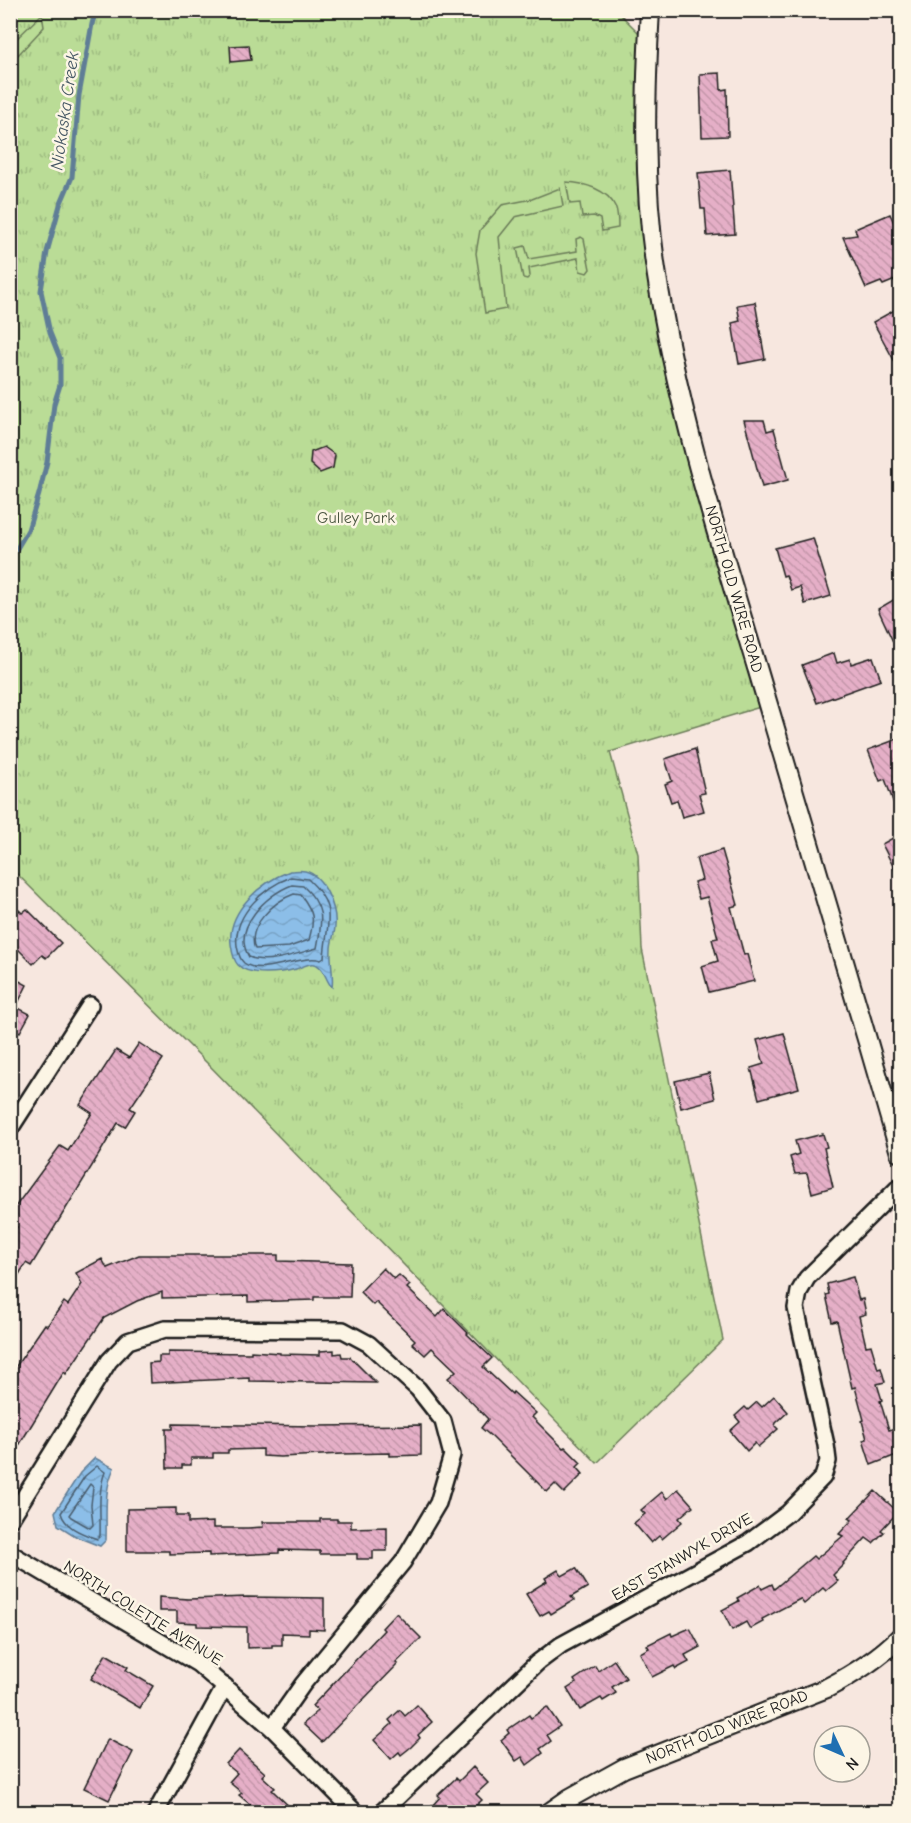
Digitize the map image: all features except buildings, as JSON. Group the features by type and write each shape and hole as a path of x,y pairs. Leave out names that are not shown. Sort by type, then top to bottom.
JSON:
{"street":[{"name":"NORTH OLD WIRE ROAD","path":"650,10 646,139 656,268 664,316 692,442 900,1153"},
{"path":"10,1129 90,1005"},
{"name":"EAST STANWYK DRIVE","path":"382,1812 537,1664 561,1645 748,1543 788,1513 823,1477 828,1461 826,1445 796,1308 799,1292 807,1278 900,1186"},
{"path":"10,1520 109,1361 128,1341 165,1329 343,1330 369,1344 418,1389 443,1421 452,1455 438,1503 403,1562 303,1684 272,1728"},
{"name":"NORTH COLETTE AVENUE","path":"10,1553 198,1664 272,1728 355,1812"},
{"name":"NORTH OLD WIRE ROAD","path":"550,1812 570,1798 624,1768 835,1684 875,1659 900,1637"},
{"path":"156,1812 225,1686"}],"green space":[{"name":"Gulley Park","path":"20,10 617,11 648,42 656,269 767,705 610,752 638,854 642,949 723,1340 597,1463 209,1065 11,868 11,20"},
{"path":"42,14 44,27 18,55 11,44"},
{"path":"566,182 595,188 607,196 616,208 618,228 602,231 600,219 594,216 582,217 580,203 570,204"},
{"path":"560,188 563,206 515,217 499,237 506,309 485,313 476,253 480,230 502,205 532,199"},
{"path":"581,237 584,239 590,269 587,273 580,271 578,258 529,268 530,276 527,279 523,278 517,248 525,246 529,259 577,251 576,239"}],"water":[{"path":"290,871 312,874 323,886 331,902 335,919 331,949 332,987 322,969 315,964 283,972 257,973 243,969 234,958 231,932 240,909 268,882"},
{"path":"95,1458 114,1468 107,1494 106,1540 100,1546 77,1537 58,1525 55,1512 80,1473"}],"waterway":[{"name":"Niokaska Creek","path":"10,560 28,530 39,494 47,462 54,404 60,385 60,358 50,333 41,291 47,252 60,205 72,177 79,95 96,10"}]}
